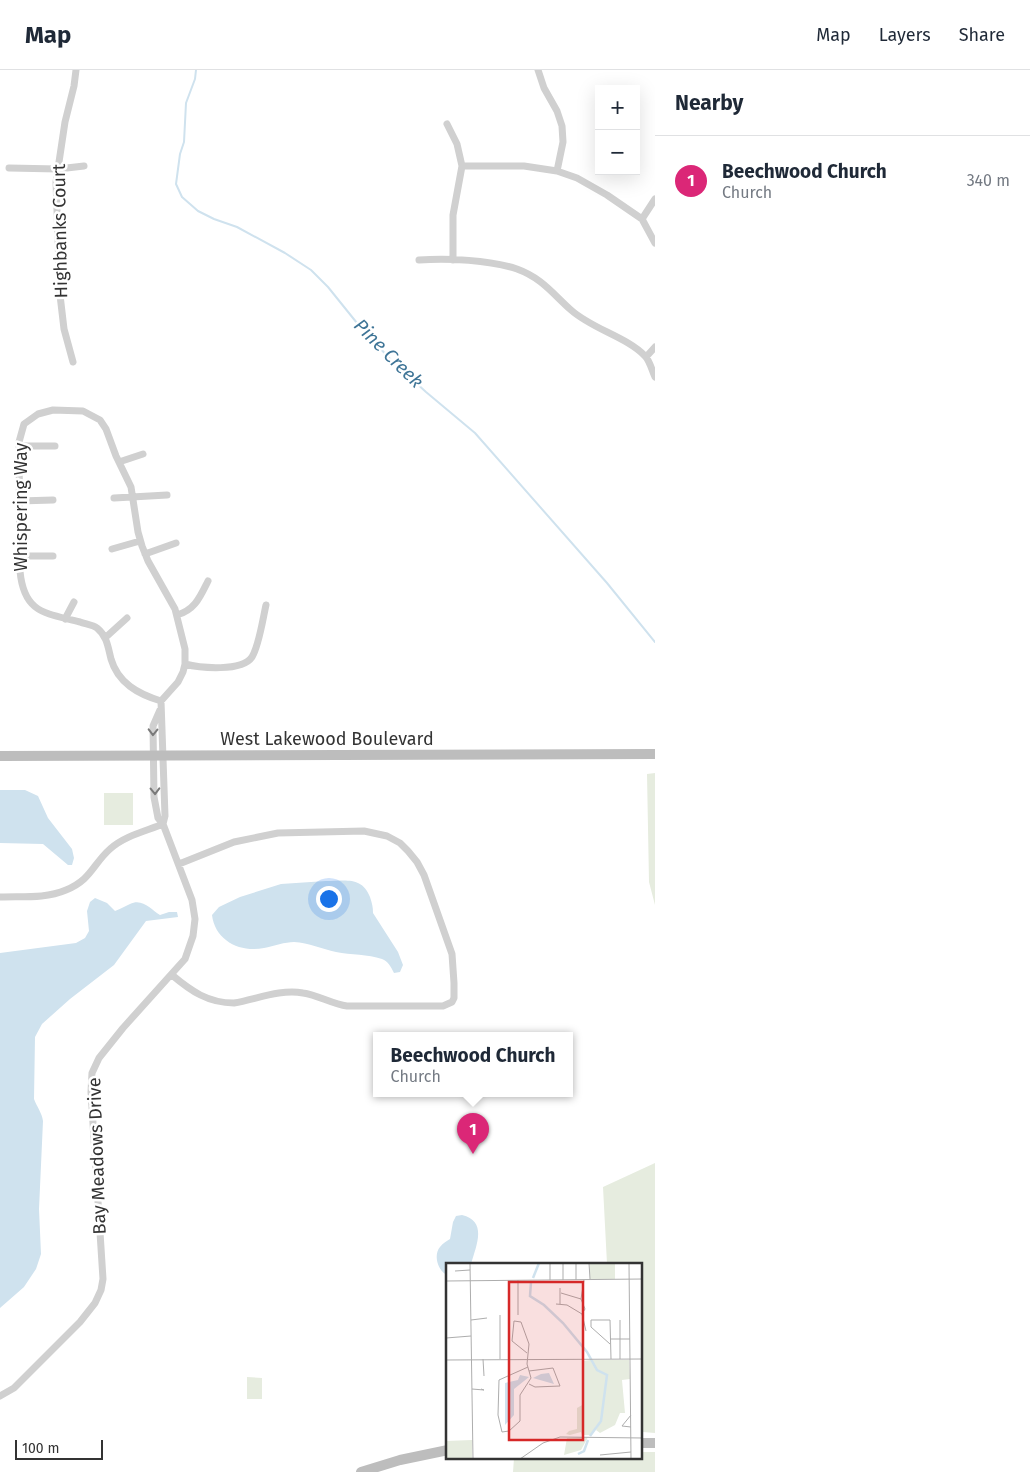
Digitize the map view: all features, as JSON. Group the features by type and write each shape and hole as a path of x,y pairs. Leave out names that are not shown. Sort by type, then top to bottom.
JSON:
{"street":[{"name":"Highbanks Court","path":"73,362 64,329 60,295 56,182 65,122 76,70"},
{"path":"538,70 544,88 557,111 562,126 562,142 557,171"},
{"path":"447,124 457,144 462,166 453,215 454,260"},
{"path":"9,168 58,169 84,166"},
{"path":"462,166 524,166 557,171 577,178 607,195 642,220 655,243"},
{"path":"642,220 655,200"},
{"path":"420,260 454,260 494,264 518,269 536,278 572,311 603,331 623,340 646,357 655,377"},
{"path":"646,357 655,347"},
{"name":"Whispering Way","path":"106,637 96,627 65,620 42,612 28,599 20,581 19,446 22,428 32,417 45,411 62,409 84,411 100,420 110,438 112,448 119,462"},
{"path":"19,446 55,446"},
{"path":"127,618 106,637 112,660 122,681 142,694 161,701 178,682 186,664 185,649 177,615 140,542 132,487 119,462 143,454"},
{"path":"114,498 167,495"},
{"path":"19,501 53,500"},
{"path":"112,549 140,542"},
{"path":"145,554 176,543"},
{"path":"20,556 53,556"},
{"path":"177,615 195,605 208,582"},
{"path":"65,620 74,602"},
{"path":"186,664 211,668 247,662 253,655 266,604"},
{"name":"Bay Meadows Drive","path":"0,1396 14,1388 80,1322 95,1303 101,1290 103,1280 91,1092 92,1073 104,1051 185,959 193,936 195,919 192,900 163,824 164,816 158,756 162,718 160,710 161,701"},
{"name":"West Lakewood Boulevard","path":"0,756 655,754"},
{"path":"0,897 35,896 68,890 87,878 104,854 114,846 163,824"},
{"path":"172,975 199,996 225,1003 292,992 315,996 335,1004 348,1006 443,1006 452,1002 454,994 453,962 448,939 436,906 418,862 408,850 392,838 364,831 278,833 234,842 179,864"},
{"path":"642,1443 655,1443"},
{"path":"361,1472 407,1458 446,1450"}],"shaded area":[{"path":"655,773 655,905 649,882 647,774"},
{"path":"104,793 133,793 133,825 104,825"},
{"path":"655,1163 655,1433 643,1432 642,1263 607,1263 603,1187"},
{"path":"247,1377 262,1378 262,1399 247,1399"},
{"path":"642,1452 655,1452 655,1472 513,1472 514,1460 642,1460"}],"water":[{"path":"0,790 25,790 38,796 48,818 72,849 74,858 72,865 68,865 43,844 0,843"},
{"path":"352,881 367,890 373,907 373,913 398,952 403,965 400,972 394,973 386,961 377,957 336,952 294,942 255,949 238,947 224,938 214,924 212,915 219,907 240,897 281,884"},
{"path":"95,898 107,903 115,911 139,902 160,915 177,912 178,917 146,921 114,965 70,999 42,1024 35,1037 34,1099 43,1121 39,1209 41,1254 36,1269 24,1287 0,1308 0,953 76,943 85,938 89,931 87,911 90,902"},
{"path":"462,1215 470,1218 475,1223 478,1228 477,1242 471,1263 446,1263 446,1274 437,1262 437,1254 441,1246 450,1239 456,1216"}],"waterway":[{"name":"Pine Creek","path":"196,70 195,79 186,103 184,142 180,154 176,184 182,197 198,211 237,227 285,253 311,270 392,361 475,433 607,583 655,642"}],"place":[{"name":"Beechwood Church","path":"473,1154"}]}
